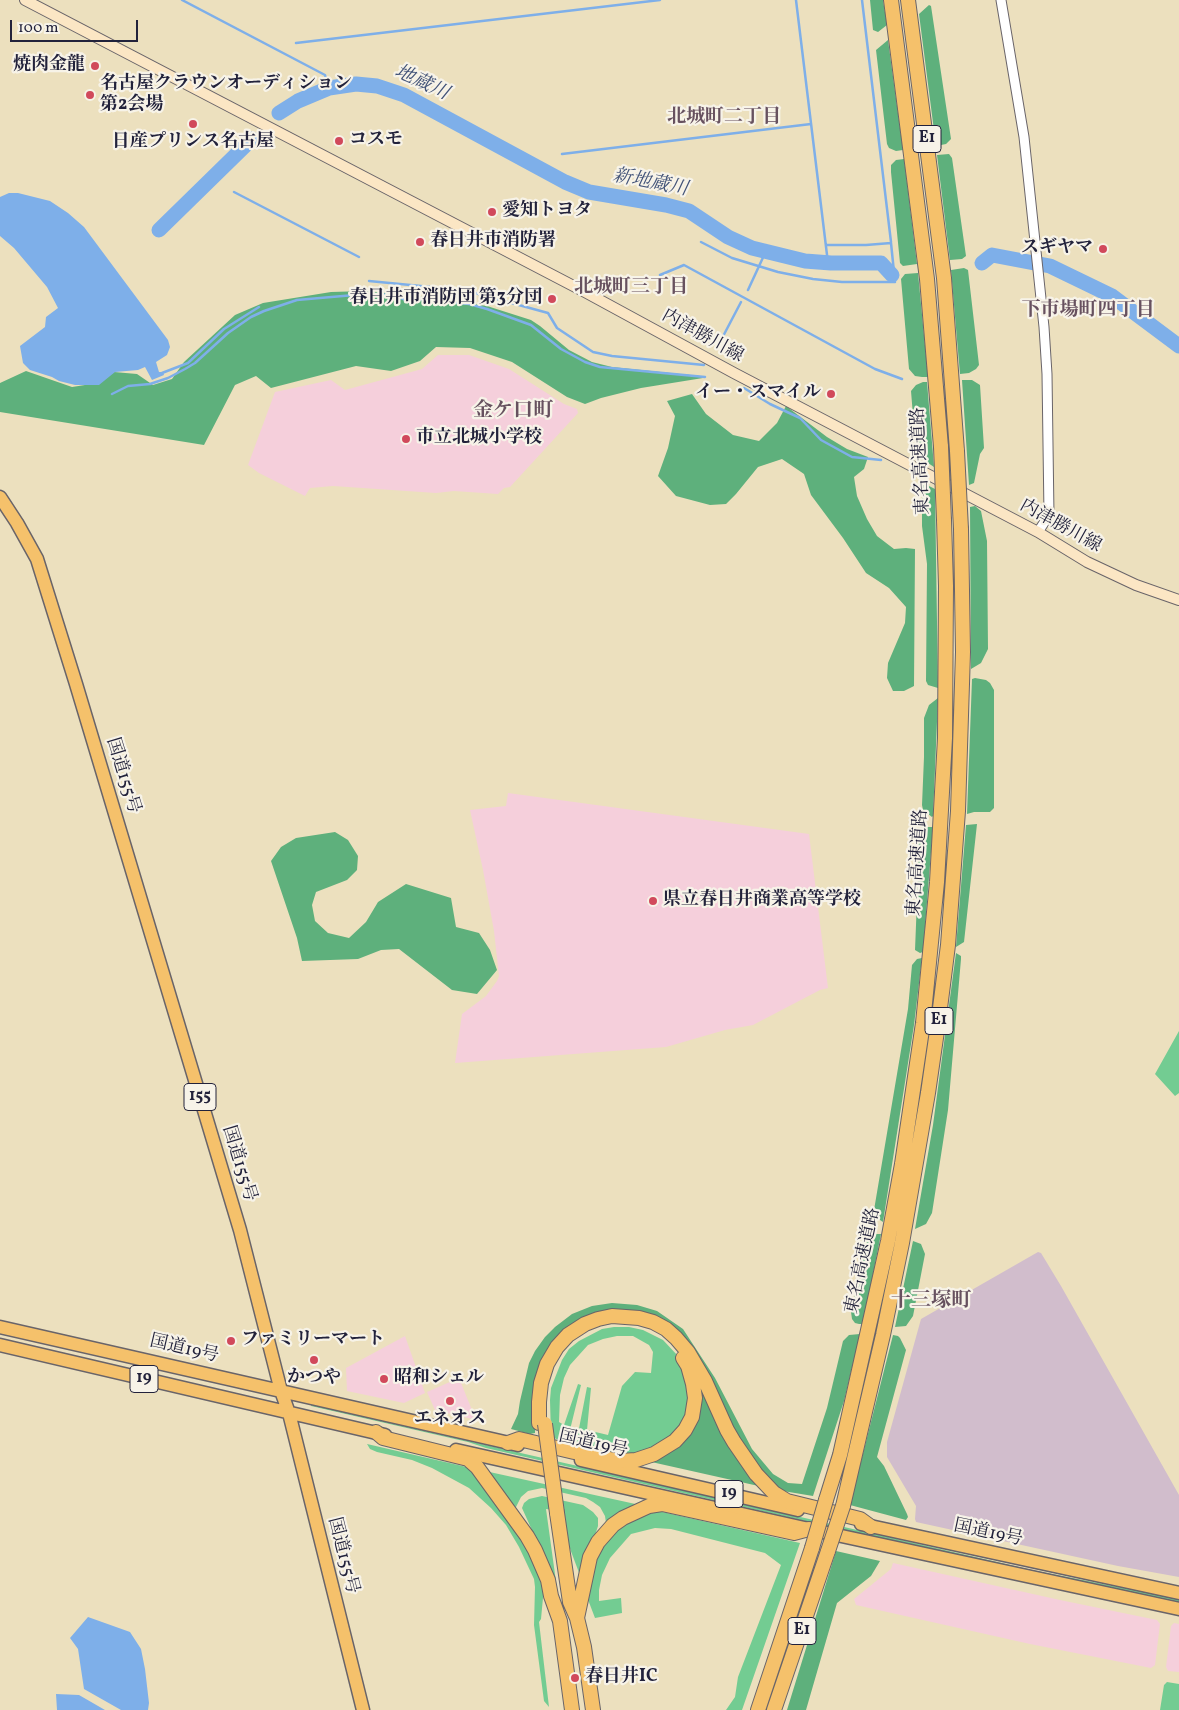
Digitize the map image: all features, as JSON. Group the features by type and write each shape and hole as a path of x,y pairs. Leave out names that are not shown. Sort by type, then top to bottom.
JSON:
{"highway":[{"name":"東名高速道路","path":"758,1710 812,1548 842,1446 888,1241 904,1155 923,1024 938,872 945,738 946,586 941,447 932,329 891,0"},
{"name":"東名高速道路","path":"774,1710 843,1506 883,1335 902,1243 928,1093 949,927 958,811 963,652 961,529 948,326 940,238 908,0"},
{"name":"国道155号","path":"0,496 37,559 240,1230 280,1391 289,1413 363,1710"},
{"path":"542,1424 538,1402 541,1383 547,1364 557,1347 568,1335 585,1324 612,1316 639,1318 653,1322 666,1329 688,1352 705,1381 730,1436 756,1474 774,1493 788,1501 860,1519 871,1526"},
{"path":"508,1443 519,1438 574,1452 620,1461 636,1460 654,1454 675,1441 685,1430 692,1417 695,1398 688,1366 672,1344 660,1334 648,1328 625,1322 613,1322 597,1326 585,1332 563,1350 548,1384 542,1424 540,1447 570,1602 577,1618 584,1647 593,1710"},
{"name":"国道19号","path":"0,1327 871,1526 1179,1593"},
{"name":"国道19号","path":"0,1345 289,1413 1179,1609"},
{"path":"376,1432 383,1438 468,1459 477,1467 535,1550 548,1580 551,1596 560,1621 572,1710"},
{"path":"577,1618 590,1557 598,1542 613,1525 623,1518 649,1506 662,1504 794,1533 809,1529"},
{"path":"554,1512 563,1595 560,1621"},
{"path":"748,1710 782,1639"},
{"path":"781,1710 795,1650"}],"main road":[{"name":"内津勝川線","path":"25,0 585,292 1038,532 1087,562 1136,585 1179,600"}],"street":[{"path":"1001,0 1024,137 1047,374 1049,515 1038,532"}],"shaded area":[{"name":"市立北城小学校","path":"438,355 469,355 509,369 564,404 577,409 578,413 510,487 504,488 498,494 454,491 436,493 333,486 310,488 305,496 259,473 248,465 275,392 331,380 345,390 422,369"},
{"name":"県立春日井商業高等学校","path":"508,793 809,834 828,988 820,990 753,1025 725,1030 666,1047 455,1063 462,1014 486,996 499,976 494,931 470,810 506,806"},
{"path":"1038,1252 1041,1253 1061,1286 1179,1495 1179,1577 1118,1566 916,1522 916,1506 887,1457 887,1442 921,1319"},
{"name":"昭和シェル","path":"405,1336 425,1393 404,1403 347,1391 346,1368"},
{"name":"エネオス","path":"459,1378 476,1420 435,1410 427,1392"},
{"path":"893,1563 1157,1620 1160,1624 1155,1665 1151,1668 1030,1644 856,1605 854,1599 891,1569"},
{"path":"1174,1623 1179,1624 1179,1672 1168,1671 1166,1667 1171,1626"}],"green space":[{"path":"870,0 883,0 887,25 878,32 873,30"},
{"path":"929,5 931,6 951,139 946,144 936,146 919,14"},
{"path":"888,40 903,150 896,151 889,148 887,144 876,50"},
{"path":"949,154 952,158 966,256 962,259 950,260 937,155"},
{"path":"904,159 917,264 903,266 900,263 891,165 896,160"},
{"path":"964,268 968,270 979,365 969,373 960,374 951,270"},
{"path":"918,273 928,377 915,376 909,369 901,279 905,274"},
{"path":"366,291 420,296 487,306 531,320 569,350 592,362 612,367 700,376 703,378 641,388 585,404 567,397 512,362 470,348 436,347 420,361 391,371 356,366 271,388 256,376 235,385 204,445 0,412 0,383 26,371 72,387 98,383 114,372 137,374 153,385 172,379 184,362 235,315 263,303 331,292"},
{"path":"962,380 972,380 980,385 984,448 980,454 974,483 969,485"},
{"path":"927,382 934,467 922,459 914,428 911,391 916,385"},
{"path":"692,394 706,414 733,435 759,441 777,423 786,406 827,437 847,449 868,457 864,469 854,477 857,496 867,519 877,536 894,549 915,549 914,686 904,691 893,691 887,678 888,663 905,623 906,607 889,588 866,573 811,495 804,474 782,459 758,467 726,504 710,505 676,496 658,476 668,448 675,416 667,401"},
{"path":"922,484 935,489 938,688 928,685 926,681 927,564 922,526"},
{"path":"975,506 981,511 987,541 988,649 981,663 971,669 970,507"},
{"path":"972,679 986,680 994,690 994,808 990,812 967,814"},
{"path":"938,698 932,817 923,810 922,805 924,718 929,705"},
{"path":"977,824 964,942 956,947 966,825"},
{"path":"928,827 933,827 923,952 920,953 915,950 919,850 915,844 913,834"},
{"path":"335,832 348,840 358,856 357,870 347,880 316,892 312,905 315,921 328,933 349,938 366,922 378,902 406,884 451,898 456,927 479,933 490,950 497,970 477,994 452,990 399,949 381,950 358,959 302,961 297,938 271,861 281,847 296,838"},
{"path":"956,953 961,956 961,959 948,1110 932,1213 926,1224 915,1229 933,1125"},
{"path":"922,958 914,1025 883,1222 877,1218 874,1210 908,1009 912,965 917,959"},
{"path":"1179,1031 1179,1093 1175,1096 1155,1074"},
{"path":"875,1234 881,1234 863,1324 859,1324 855,1323 852,1319 851,1312 867,1241"},
{"path":"913,1241 921,1244 925,1254 913,1316 906,1326 895,1327"},
{"path":"612,1303 637,1305 657,1311 683,1329 715,1378 752,1449 773,1474 788,1483 802,1484 827,1408 843,1341 849,1335 860,1334 844,1401 813,1496 783,1491 765,1478 744,1452 703,1366 637,1314 562,1337 535,1421 535,1433 530,1434 511,1429 518,1414 529,1363 545,1337 572,1314 592,1306"},
{"path":"629,1327 643,1330 663,1340 678,1356 689,1393 686,1417 681,1428 661,1445 628,1456 576,1444 587,1387 591,1388 587,1430 608,1435 622,1386 635,1372 651,1373 653,1352 649,1345 633,1336 617,1336 588,1345 570,1365 564,1378 560,1395 559,1422 564,1425 578,1384 581,1385 567,1442 551,1436 551,1388 562,1360 569,1349 579,1341 602,1329"},
{"path":"893,1335 900,1338 906,1350 877,1457 884,1466 907,1514 906,1520 850,1505"},
{"path":"696,1374 763,1487 647,1461 683,1441"},
{"path":"311,1405 1032,1570 1179,1599 1179,1603 893,1541 486,1448 468,1442"},
{"path":"367,1444 471,1468 533,1555 544,1587 541,1619 539,1622 549,1707 544,1701 534,1625 534,1579 506,1525 469,1488 432,1468 412,1460 377,1452 370,1449"},
{"path":"485,1471 640,1505 606,1523 605,1516 600,1507 586,1498 542,1488 528,1491 521,1497 514,1511"},
{"path":"542,1496 583,1505 598,1518 598,1526 581,1578 563,1530 561,1511 546,1509 558,1596 545,1559 522,1508 529,1499"},
{"path":"658,1511 800,1543 742,1710 726,1710 735,1697 738,1677 781,1565 765,1553 671,1529 655,1528 631,1534 610,1558 602,1575 599,1590 599,1601 621,1598 622,1613 595,1618 587,1597 596,1559 605,1543 616,1528 636,1516"},
{"path":"836,1551 880,1561 871,1576 837,1603 806,1710 787,1710"},
{"path":"1167,1682 1179,1684 1179,1710 1160,1710 1164,1685"}],"water":[{"path":"9,193 18,193 50,201 84,227 168,340 170,347 167,355 156,362 159,372 163,372 164,375 152,380 145,367 138,370 115,372 99,385 75,385 30,370 23,363 20,346 45,327 46,317 58,308 47,287 14,248 0,236 0,197"},
{"path":"88,1617 130,1632 141,1649 149,1703 148,1710 121,1710 84,1689 78,1649 70,1638"},
{"path":"56,1694 79,1695 105,1710 57,1710"}],"waterway":[{"path":"182,0 325,75 329,88"},
{"path":"296,43 660,0"},
{"path":"796,0 828,263"},
{"path":"862,0 891,242"},
{"name":"新地蔵川","path":"279,113 298,101 329,88 356,84 377,86 404,95 565,182 589,192 666,205 689,211 728,237 752,248 805,261 881,263 892,275"},
{"path":"562,154 811,124"},
{"name":"地蔵川","path":"159,230 252,139"},
{"path":"234,192 359,257"},
{"path":"701,242 732,258 778,272 813,279 842,282 895,282 891,243 827,245"},
{"path":"748,290 766,251"},
{"name":"新地蔵川","path":"982,263 992,255 1050,266 1112,296 1179,346"},
{"path":"660,275 684,265 875,369 902,379"},
{"path":"369,281 475,293 548,313 557,328 593,352 612,356 704,365"},
{"path":"112,394 128,386 150,384 168,378 185,369 195,363 228,333 251,317 264,311 297,300 366,294 393,295 406,300 422,299 469,304 487,309 531,325 561,349 585,362 600,367 705,377"},
{"path":"719,344 741,302"},
{"path":"162,373 188,363 224,329 259,307"},
{"path":"744,388 770,404 800,418 821,440 852,457 881,460"}],"place":[{"name":"焼肉金龍","path":"95,66"},
{"name":"名古屋クラウンオーディション 第2会場","path":"90,95"},
{"name":"日産プリンス名古屋","path":"193,124"},
{"name":"コスモ","path":"339,141"},
{"name":"愛知トヨタ","path":"492,212"},
{"name":"春日井市消防署","path":"420,242"},
{"name":"スギヤマ","path":"1103,249"},
{"name":"春日井市消防団 第3分団","path":"552,299"},
{"name":"イー・スマイル","path":"831,394"},
{"name":"市立北城小学校","path":"406,439"},
{"name":"県立春日井商業高等学校","path":"653,901"},
{"name":"ファミリーマート","path":"231,1341"},
{"name":"かつや","path":"314,1360"},
{"name":"昭和シェル","path":"384,1379"},
{"name":"エネオス","path":"450,1401"},
{"name":"春日井IC","path":"575,1678"}],"district":[{"name":"北城町二丁目","path":"724,119"},
{"name":"北城町三丁目","path":"631,289"},
{"name":"下市場町四丁目","path":"1088,312"},
{"name":"金ケ口町","path":"513,412"},
{"name":"十三塚町","path":"931,1302"}]}
